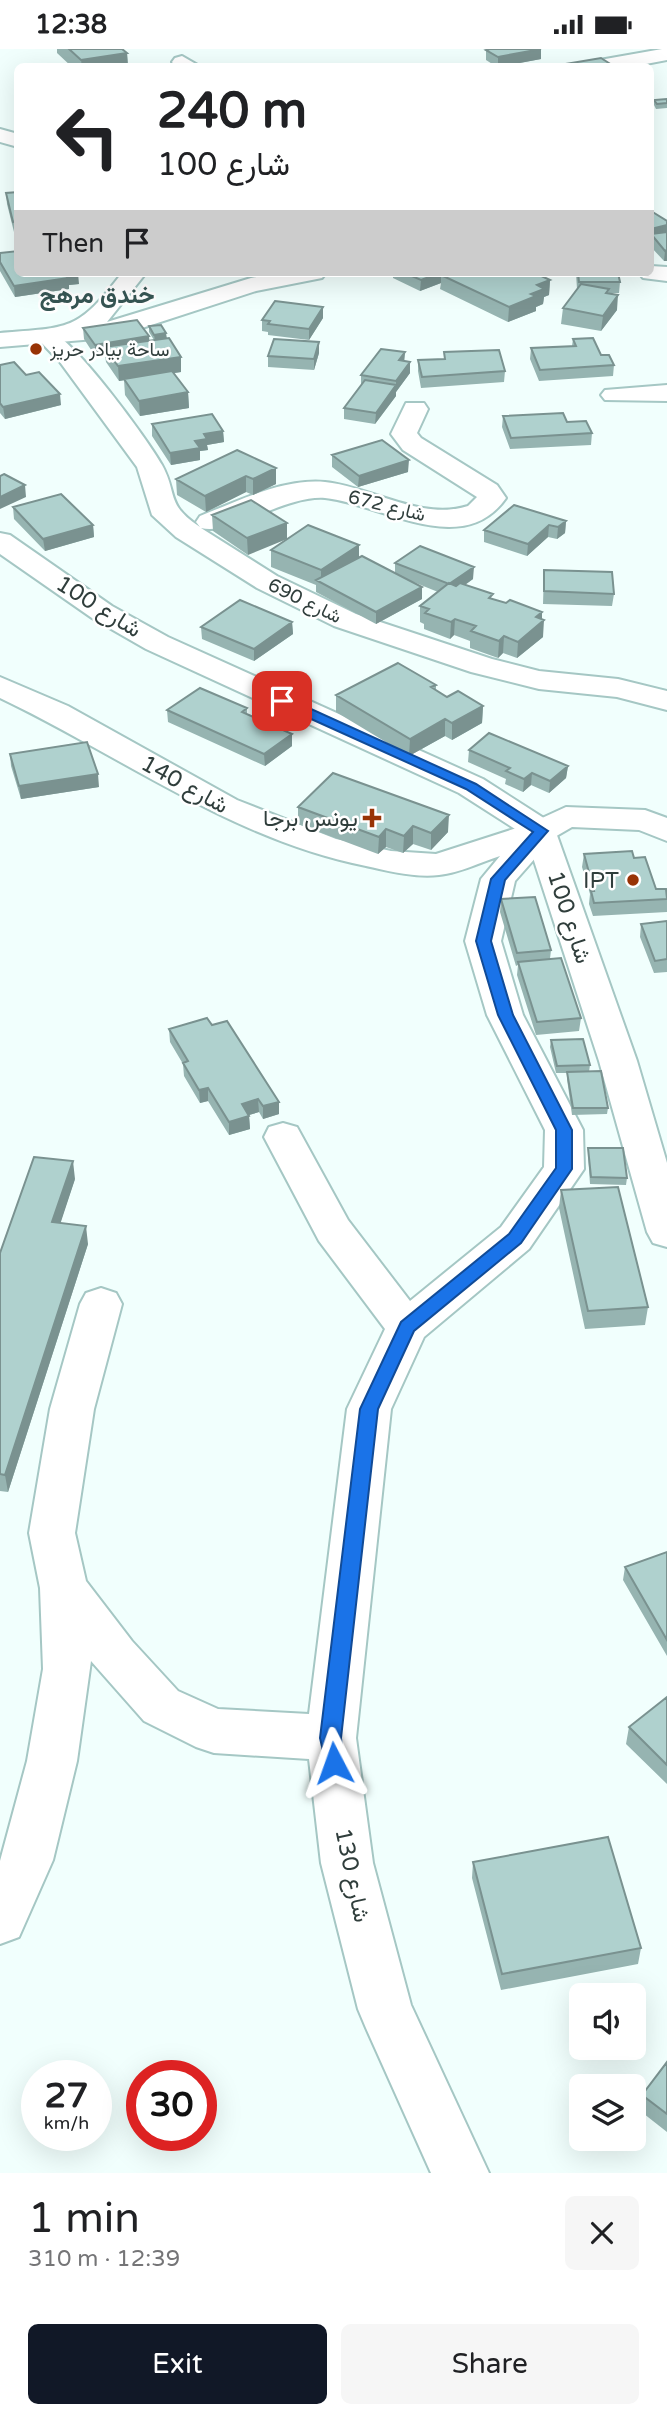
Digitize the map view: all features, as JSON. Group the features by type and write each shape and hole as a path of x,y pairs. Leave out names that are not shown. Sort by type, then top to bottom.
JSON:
{"street":[{"path":"616,63 667,54"},
{"path":"59,337 104,313 131,277"},
{"path":"0,340 59,337 133,323 251,285 293,277"},
{"name":"شارع 690","path":"59,337 69,357 150,467 162,509 186,531 267,582 345,620 482,666 538,680 618,688 667,701"},
{"path":"614,395 667,393"},
{"name":"شارع 672","path":"186,531 299,492 324,490 412,515 435,517 475,513 487,507 492,498 487,491 412,444 404,435 415,409"},
{"name":"شارع 100","path":"0,541 102,612 157,643 471,786 541,831 618,1061 667,1231"},
{"name":"شارع 140","path":"0,686 57,713 225,807 327,848 391,861 438,865 541,831 566,817 645,820 667,831"},
{"name":"شارع 130","path":"460,2173 385,2009 347,1863 331,1738 369,1409 407,1327 515,1238 564,1169 564,1130 505,1015 484,941 498,879 541,831"},
{"path":"283,1137 333,1230 407,1327"},
{"path":"0,1919 27,1860 52,1761 67,1669 64,1588 52,1533 72,1409 101,1304"},
{"path":"64,1588 116,1656 161,1706 214,1731 331,1738"}],"building":[{"path":"69,49 122,49 127,53 81,60"},
{"path":"541,49 498,57 486,50"},
{"path":"601,58 609,63 572,63"},
{"path":"667,99 667,103 657,104 654,100"},
{"path":"14,192 14,222 13,222 6,193"},
{"path":"654,213 667,221 667,225 654,228"},
{"path":"667,232 667,250 665,251 654,238 654,234"},
{"path":"14,251 14,277 68,278 14,286 0,262 0,253"},
{"path":"445,277 544,277 550,280 537,285 544,289 531,294 536,296 509,307"},
{"path":"578,277 619,277 620,282 579,282"},
{"path":"581,284 609,289 606,293 618,295 603,316 563,308"},
{"path":"275,301 323,307 309,329 268,324 270,321 262,320"},
{"path":"137,320 149,336 95,345 83,328"},
{"path":"161,325 166,333 154,335 149,326"},
{"path":"169,338 181,357 118,366 104,347"},
{"path":"593,338 601,355 609,355 614,365 540,370 531,348 576,346 573,339"},
{"path":"274,339 319,342 314,359 268,356"},
{"path":"381,349 405,352 399,360 410,362 396,381 361,375"},
{"path":"499,350 505,371 422,377 418,360 445,359 444,352"},
{"path":"14,362 26,375 39,372 60,394 3,407 0,403 0,365"},
{"path":"172,371 188,392 139,401 124,379"},
{"path":"365,380 396,385 376,413 344,408"},
{"path":"563,413 567,422 586,421 592,433 511,438 503,416"},
{"path":"212,414 223,431 204,434 207,439 195,441 200,448 170,453 152,424"},
{"path":"382,440 409,460 359,476 332,455"},
{"path":"237,450 276,468 253,479 246,476 205,496 176,479"},
{"path":"4,474 25,485 0,497 0,476"},
{"path":"61,494 93,525 43,539 13,507"},
{"path":"251,500 287,523 247,538 212,515"},
{"path":"514,505 566,521 558,527 549,525 528,544 484,530"},
{"path":"308,525 359,545 321,570 271,550"},
{"path":"420,546 474,567 449,584 395,563"},
{"path":"362,556 422,587 376,612 316,580"},
{"path":"544,570 612,572 614,594 544,591"},
{"path":"449,583 456,586 460,583 493,594 489,598 506,603 510,600 542,612 536,617 544,620 518,642 504,636 499,641 471,631 476,626 455,619 451,622 425,613 429,609 420,606"},
{"path":"240,600 292,622 254,649 201,627"},
{"path":"398,663 436,685 431,687 447,697 458,691 483,706 452,723 445,719 410,739 336,695"},
{"path":"200,688 247,708 242,712 292,734 264,754 167,710"},
{"path":"489,733 568,766 550,781 532,773 524,779 506,771 510,768 469,750"},
{"path":"87,742 98,774 19,786 10,754"},
{"path":"333,773 449,815 431,833 413,826 404,836 386,829 379,837 298,807"},
{"path":"632,851 634,858 645,857 656,889 666,889 667,899 594,903 591,891 594,891 584,854"},
{"path":"535,897 551,950 517,953 501,899"},
{"path":"667,921 667,959 655,961 641,924"},
{"path":"561,958 581,1018 537,1022 518,962"},
{"path":"207,1018 212,1025 227,1021 279,1102 263,1106 258,1099 242,1104 249,1116 229,1122 208,1088 199,1090 183,1063 188,1061 169,1029"},
{"path":"583,1039 590,1065 557,1066 551,1040"},
{"path":"601,1071 608,1108 573,1108 567,1072"},
{"path":"588,1148 623,1148 627,1178 591,1177"},
{"path":"34,1157 73,1161 52,1222 86,1226 5,1475 0,1474 0,1253"},
{"path":"618,1187 648,1307 588,1311 561,1190"},
{"path":"667,1552 667,1640 625,1567"},
{"path":"667,1697 667,1765 629,1727"},
{"path":"608,1837 641,1948 502,1974 473,1862"},
{"path":"667,2062 667,2114 646,2098 646,2090"}],"place":[{"name":"ساحة بيادر حريز","path":"36,349"},
{"name":"يونس برجا","path":"372,818"},
{"name":"IPT","path":"633,880"}],"district":[{"name":"خندق مرهج","path":"97,295"}],"route":[{"path":"282,701 471,786 541,831 498,879 484,941 505,1015 564,1130 564,1169 515,1238 407,1327 369,1409 331,1738 334,1763"}]}
